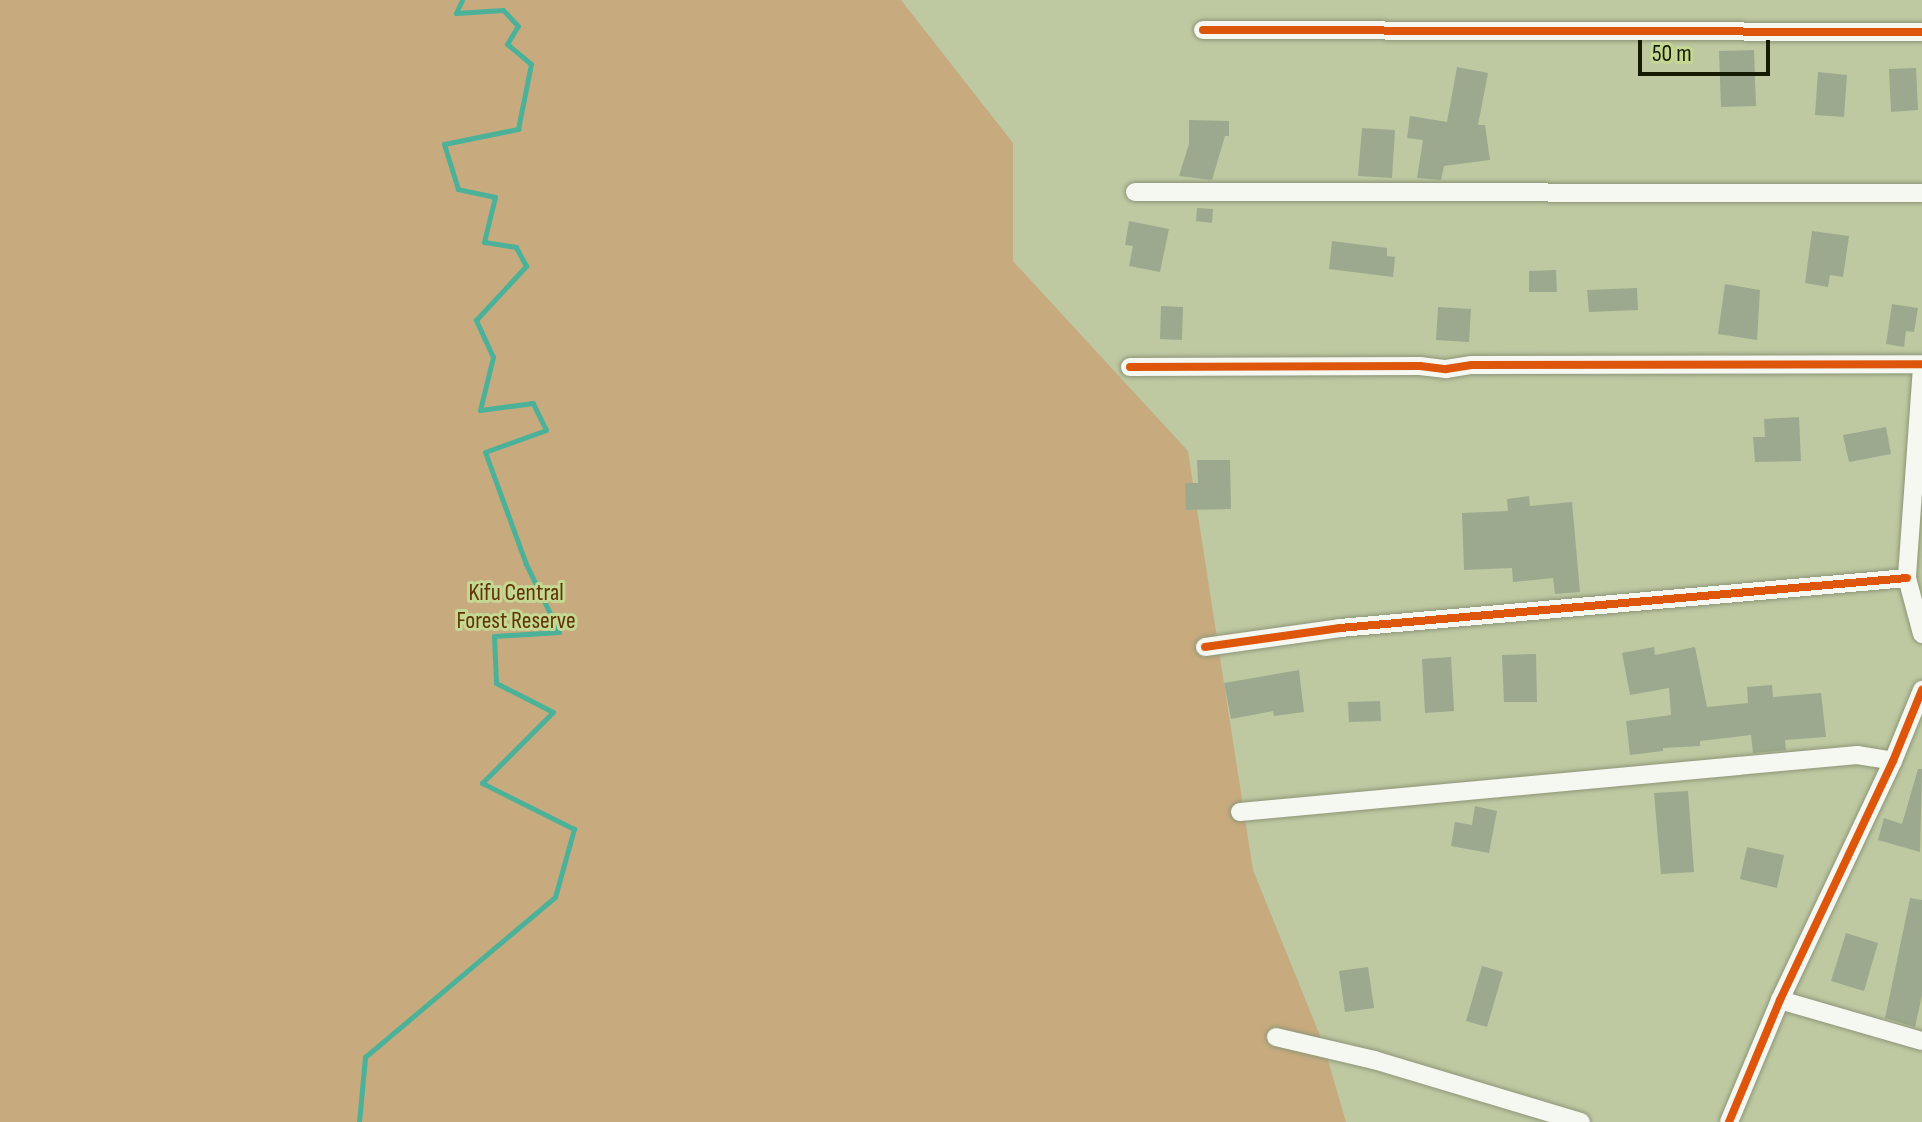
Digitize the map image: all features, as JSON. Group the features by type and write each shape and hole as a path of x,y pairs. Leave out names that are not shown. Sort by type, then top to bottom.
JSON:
{"street":[{"path":"1203,30 1861,35 1922,32"},
{"path":"1135,192 1922,193"},
{"path":"1130,367 1922,366 1907,578 1922,634"},
{"path":"1205,647 1340,628 1907,578"},
{"path":"1729,1122 1780,1000 1893,761 1922,690"},
{"path":"1240,812 1857,755 1893,761"},
{"path":"1780,1000 1922,1041"},
{"path":"1276,1037 1374,1060 1581,1122"}],"green space":[{"name":"Kifu Central Forest Reserve","path":"0,0 901,0 1013,143 1013,261 1188,451 1253,870 1323,1043 1346,1122 0,1122"}],"building":[{"path":"1754,50 1756,106 1721,107 1719,51"},
{"path":"1457,67 1488,73 1478,125 1485,125 1490,160 1444,166 1441,180 1417,178 1423,140 1407,138 1410,116 1447,122"},
{"path":"1916,68 1918,110 1891,112 1889,69"},
{"path":"1818,72 1847,75 1844,117 1815,115"},
{"path":"1189,120 1229,121 1229,136 1225,136 1212,180 1179,176 1189,144"},
{"path":"1362,128 1395,130 1392,178 1358,176"},
{"path":"1197,208 1213,209 1212,223 1196,221"},
{"path":"1129,221 1169,229 1160,272 1129,266 1133,246 1125,245"},
{"path":"1812,231 1849,236 1843,277 1830,275 1828,287 1805,283"},
{"path":"1332,241 1387,248 1387,256 1395,257 1393,277 1329,269"},
{"path":"1556,270 1557,292 1529,292 1529,271"},
{"path":"1725,284 1760,290 1757,340 1718,334"},
{"path":"1637,288 1638,310 1589,312 1587,290"},
{"path":"1892,304 1918,308 1914,332 1906,331 1904,347 1886,344"},
{"path":"1161,306 1183,307 1182,340 1160,339"},
{"path":"1438,307 1471,309 1469,342 1436,340"},
{"path":"1799,417 1801,461 1755,462 1753,437 1765,437 1764,419"},
{"path":"1886,427 1891,454 1849,462 1843,435"},
{"path":"1197,460 1230,460 1231,509 1186,510 1185,483 1198,483"},
{"path":"1529,496 1530,506 1572,502 1580,592 1555,594 1553,578 1513,582 1512,568 1464,570 1462,513 1508,511 1507,499"},
{"path":"1654,647 1655,655 1695,647 1707,707 1748,703 1747,687 1772,685 1773,697 1821,693 1826,737 1785,740 1786,750 1753,753 1751,735 1700,741 1700,746 1663,748 1663,751 1630,755 1626,721 1671,715 1669,688 1630,695 1622,653"},
{"path":"1536,654 1537,702 1504,702 1502,655"},
{"path":"1451,657 1454,711 1425,713 1422,659"},
{"path":"1299,670 1304,712 1274,716 1273,711 1231,719 1224,683"},
{"path":"1380,701 1381,721 1349,722 1348,702"},
{"path":"1918,769 1922,769 1920,852 1878,840 1884,818 1902,824"},
{"path":"1688,791 1694,872 1661,874 1654,793"},
{"path":"1475,806 1497,811 1489,853 1451,846 1455,822 1472,825"},
{"path":"1747,847 1784,855 1777,888 1740,879"},
{"path":"1910,898 1922,900 1922,995 1915,1027 1885,1018"},
{"path":"1846,933 1878,943 1864,991 1831,981"},
{"path":"1482,966 1503,972 1487,1027 1466,1021"},
{"path":"1368,967 1374,1008 1345,1012 1339,971"}],"waterway":[{"path":"359,1122 365,1057 555,897 574,829 482,783 553,712 496,683 494,636 559,632 526,564 485,452 546,430 533,403 480,410 493,357 476,320 526,266 516,247 484,242 495,197 458,189 444,144 518,129 531,64 507,44 518,26 503,10 456,13 462,0"}],"cycle path":[{"path":"1203,30 1922,32"},
{"path":"1130,367 1420,366 1446,369 1472,365 1922,364"},
{"path":"1205,647 1340,628 1907,578"},
{"path":"1729,1122 1780,1000 1893,761 1922,690"}]}
